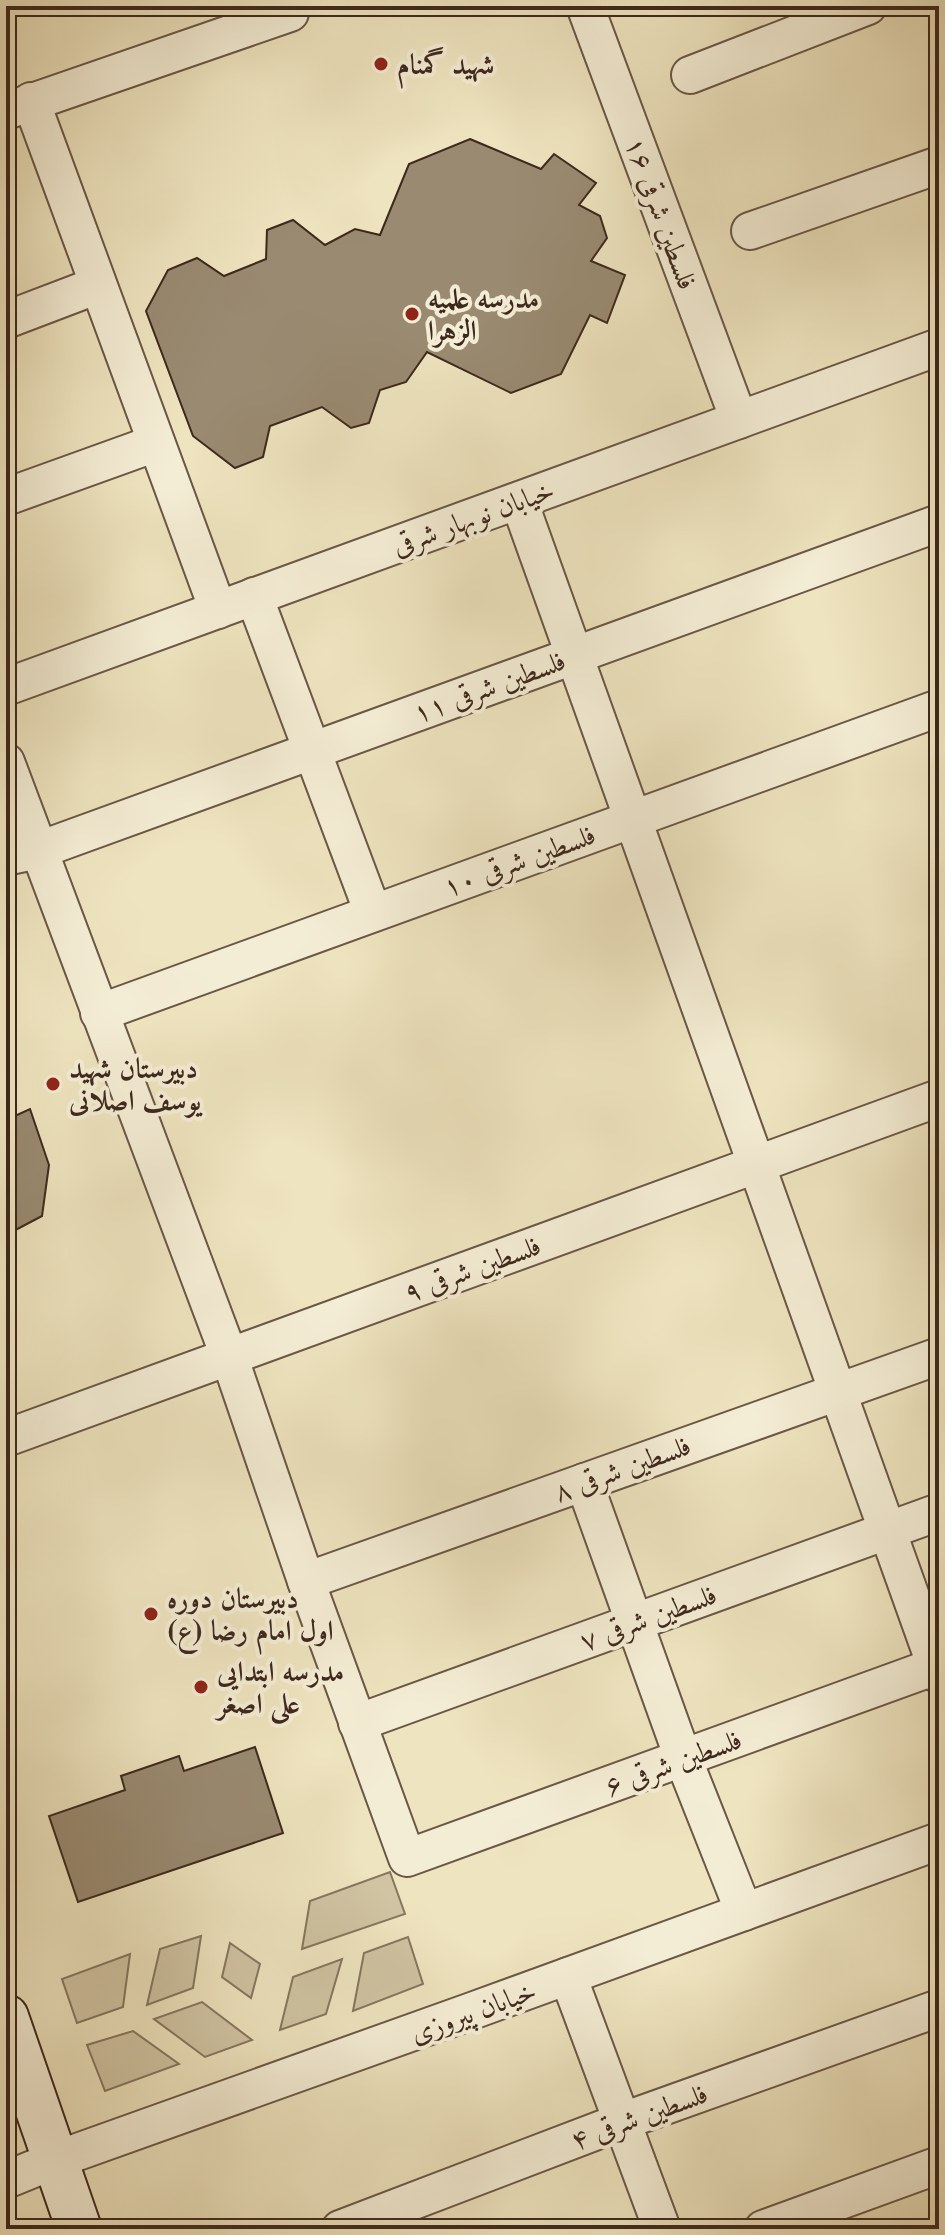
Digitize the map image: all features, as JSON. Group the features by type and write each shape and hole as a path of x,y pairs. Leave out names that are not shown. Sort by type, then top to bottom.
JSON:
{"street":[{"name":"فلسطین شرقی ۱۶","path":"585,6 739,420"},
{"path":"690,75 868,6"},
{"path":"218,610 98,285 18,106 288,9"},
{"path":"750,231 939,165"},
{"path":"6,320 98,285"},
{"name":"خیابان نوبهار شرقی","path":"6,687 939,347"},
{"path":"6,497 156,443"},
{"path":"519,501 938,1669"},
{"name":"فلسطین شرقی ۱۱","path":"22,853 939,523"},
{"path":"254,596 373,913"},
{"name":"فلسطین شرقی ۱۰","path":"99,1013 939,708"},
{"path":"6,762 22,853 99,1013 229,1356 357,1723"},
{"name":"فلسطین شرقی ۹","path":"6,1438 939,1098"},
{"name":"فلسطین شرقی ۸","path":"306,1581 939,1356"},
{"path":"584,1482 683,1758 744,1912"},
{"name":"فلسطین شرقی ۷","path":"357,1723 939,1512"},
{"name":"فلسطین شرقی ۶","path":"357,1723 407,1858 938,1669"},
{"name":"خیابان پیروزی","path":"6,2180 939,1841"},
{"path":"568,1976 662,2229"},
{"name":"فلسطین شرقی ۴","path":"340,2229 623,2121 939,2008"},
{"path":"6,2017 79,2229"},
{"path":"763,2229 939,2165"}],"shaded area":[{"path":"390,1872 405,1914 302,1949 310,1901"},
{"path":"201,1936 193,1988 147,2005 160,1949"},
{"path":"408,1937 423,1984 353,2011 364,1953"},
{"path":"230,1943 260,1964 251,1998 222,1977"},
{"path":"130,1954 123,2007 77,2023 62,1979"},
{"path":"342,1959 326,2014 280,2030 293,1977"},
{"path":"202,2002 252,2040 205,2057 154,2019"},
{"path":"133,2031 179,2064 105,2091 87,2045"}],"building":[{"path":"470,139 541,169 554,154 596,183 579,205 600,216 607,238 591,261 625,275 607,323 590,315 561,374 511,393 427,352 406,382 380,390 369,423 351,428 322,407 270,426 263,457 235,468 193,436 146,311 168,270 197,258 224,276 266,259 267,230 293,220 325,245 355,229 380,235 409,164"},
{"path":"30,1109 49,1165 42,1216 6,1235 6,1120"},
{"path":"255,1747 283,1833 78,1902 49,1816 125,1790 121,1776 179,1756 184,1771"}],"place":[{"name":"شهید گمنام","path":"381,64"},
{"name":"مدرسه علمیه الزهرا","path":"412,314"},
{"name":"دبیرستان شهید یوسف اصلانی","path":"53,1084"},
{"name":"دبیرستان دوره اول امام رضا (ع)","path":"151,1614"},
{"name":"مدرسه ابتدایی علی اصغر","path":"201,1687"}]}
